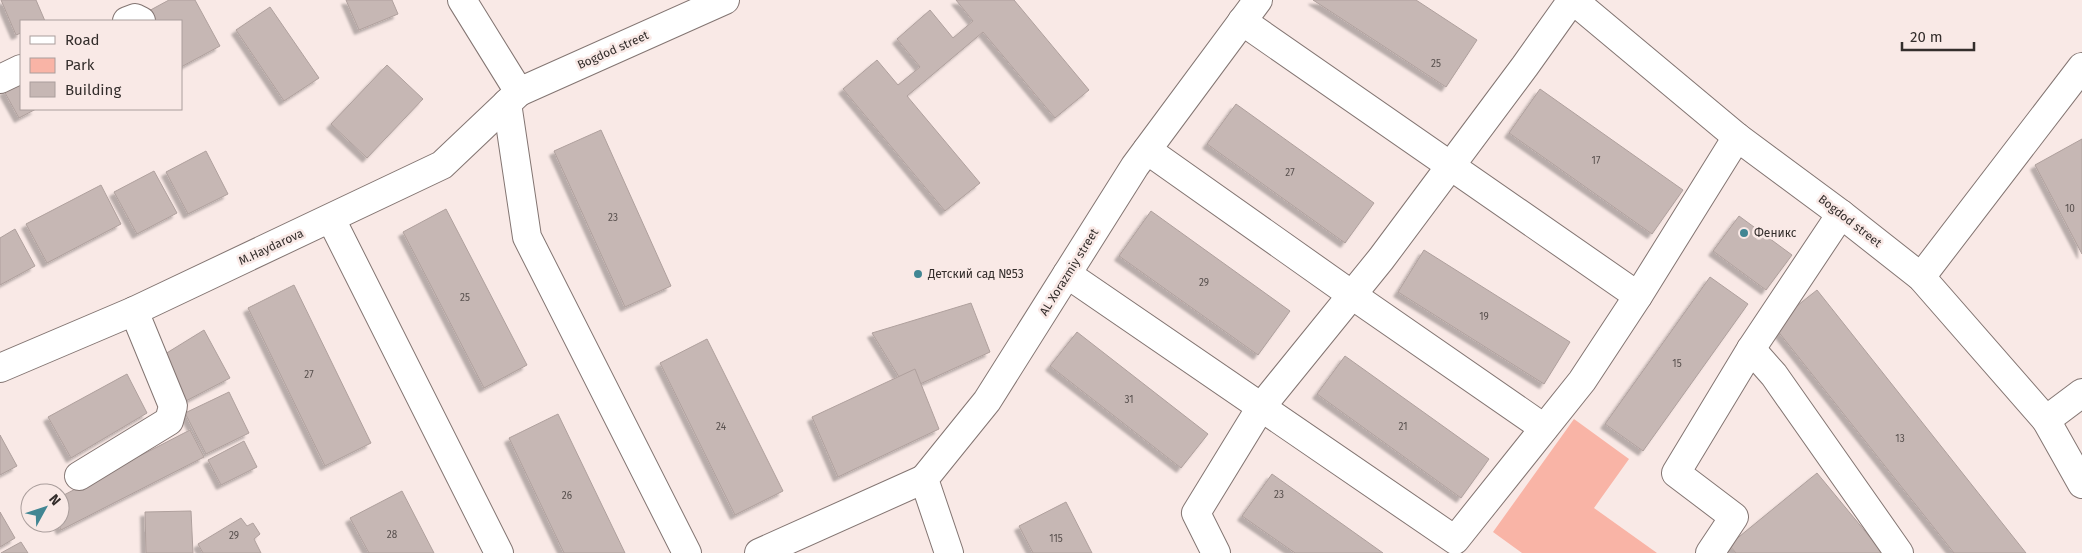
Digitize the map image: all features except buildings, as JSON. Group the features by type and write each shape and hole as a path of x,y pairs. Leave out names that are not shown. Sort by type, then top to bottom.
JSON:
{"street":[{"path":"462,0 513,97 527,237 687,553"},
{"name":"Bogdod street","path":"513,97 725,0"},
{"path":"1216,553 1196,513 1261,407 1352,295 1451,166 1572,0"},
{"name":"Bogdod street","path":"1572,0 1737,137 1841,214 1921,277 2046,420 2082,484"},
{"path":"1250,11 1451,166 1638,296"},
{"name":"AL Xorazmiy street","path":"924,479 987,400 1147,150 1250,11"},
{"path":"1921,277 2082,67"},
{"path":"0,79 20,69"},
{"name":"M.Haydarova","path":"0,368 134,311 442,165 513,97"},
{"path":"1067,274 1455,540 1582,380 1638,296 1737,137"},
{"path":"1147,150 1544,428"},
{"path":"1710,553 1734,517 1676,473 1751,349 1841,214"},
{"path":"331,219 499,553"},
{"path":"79,476 169,422 173,406 134,311"},
{"path":"1751,349 1774,376 1899,553"},
{"path":"2046,420 2082,393"},
{"path":"759,553 924,479 949,553"}],"green space":[{"path":"1574,419 1629,459 1594,508 1657,553 1522,553 1493,532"}],"place":[{"name":"Феникс","path":"1744,233"},
{"name":"Детский сад №53","path":"918,274"}]}
